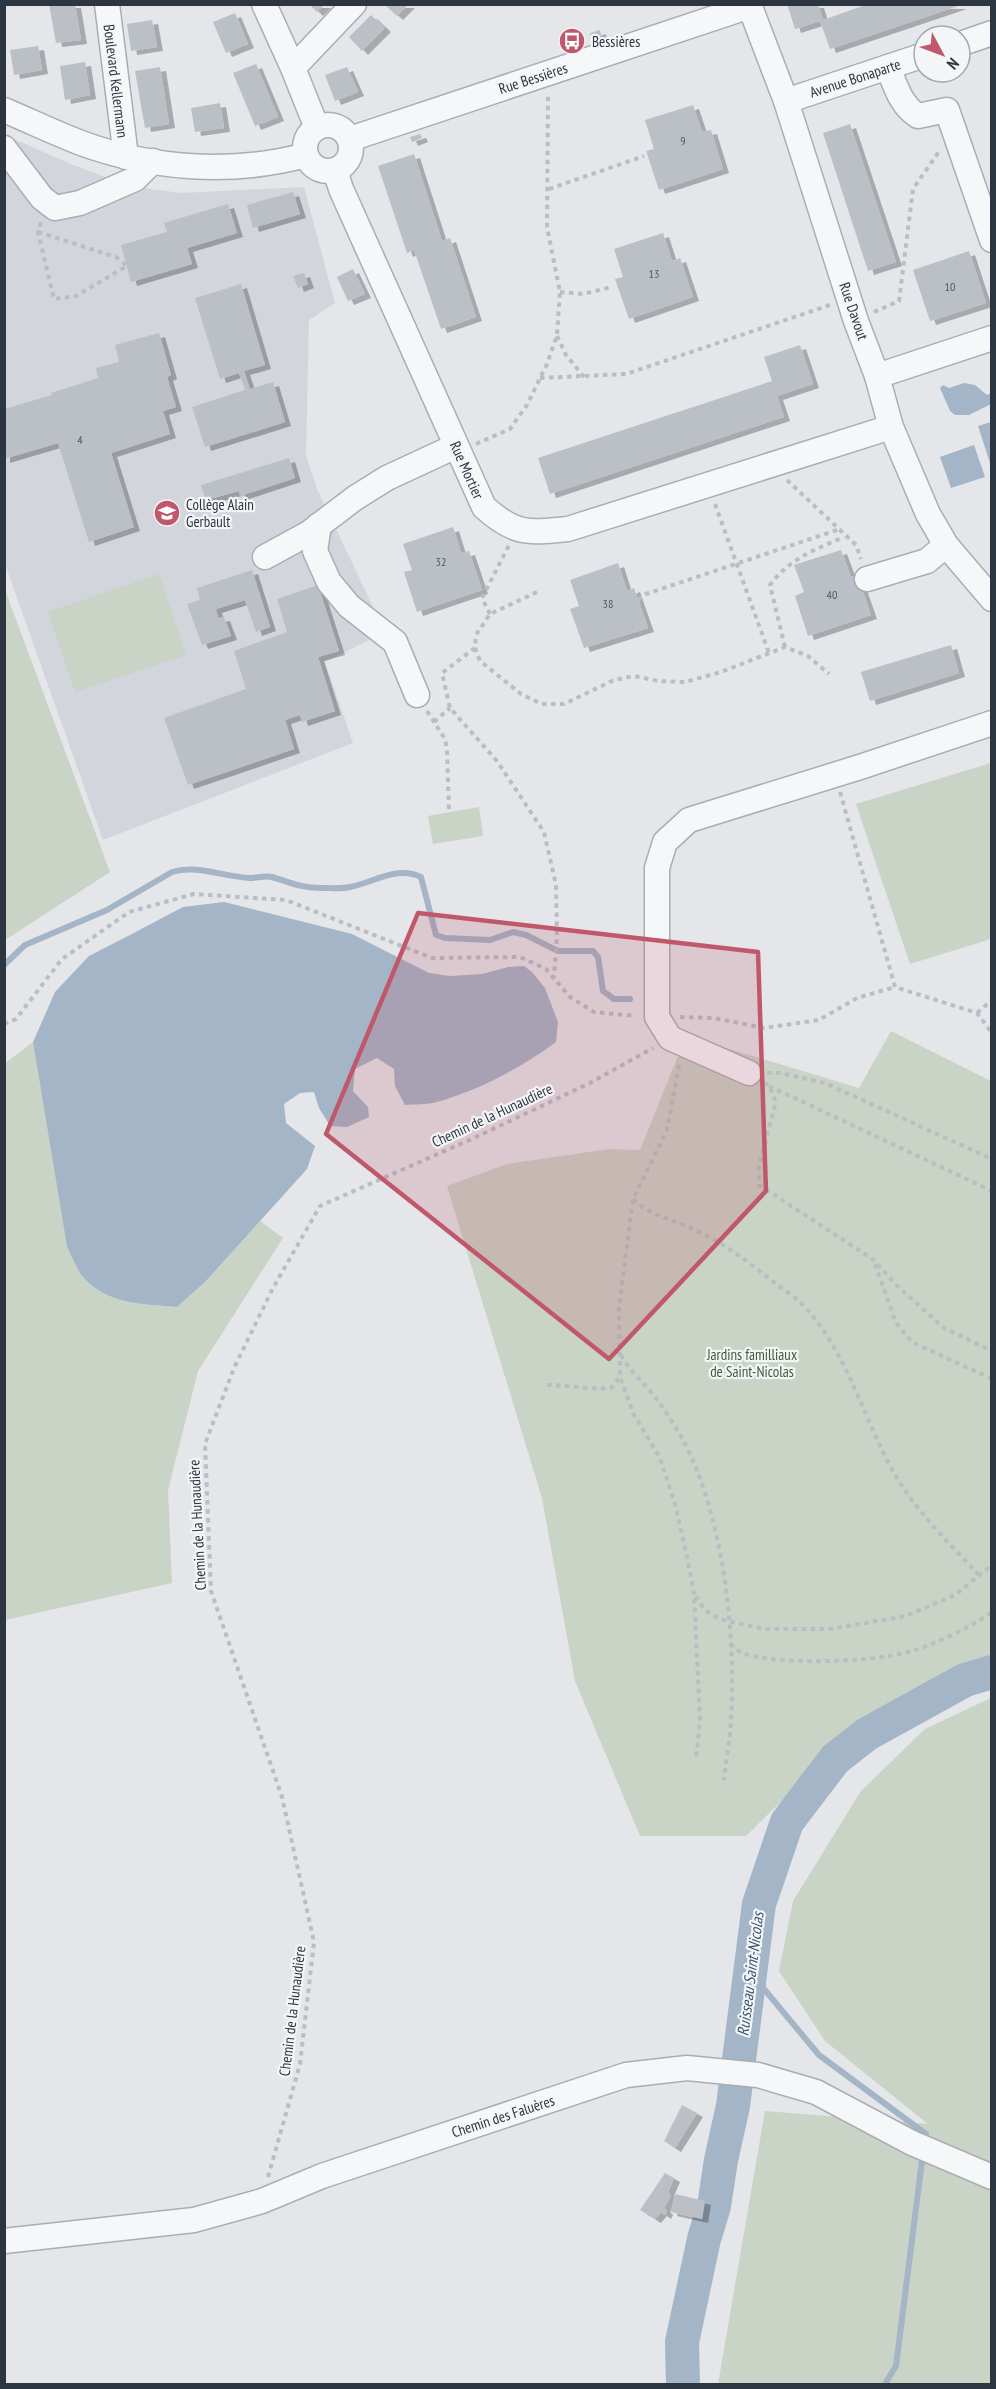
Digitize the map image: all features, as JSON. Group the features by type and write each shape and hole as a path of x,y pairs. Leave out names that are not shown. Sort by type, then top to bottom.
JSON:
{"street":[{"name":"Boulevard Kellermann","path":"107,4 126,157"},
{"path":"264,4 317,128"},
{"path":"293,68 354,4"},
{"name":"Rue Bessières","path":"350,139 749,5"},
{"name":"Rue Davout","path":"749,5 786,101 877,376 891,428 928,514 946,545 992,599"},
{"path":"972,40 992,33"},
{"name":"Avenue Bonaparte","path":"786,101 912,60"},
{"path":"888,67 904,104 910,111 918,116 947,110 992,240"},
{"name":"Boulevard Kellermann","path":"4,110 80,142 126,157 197,168 280,162 306,155"},
{"path":"332,125 340,127 350,139 351,147 347,161 335,170 321,170 309,161 306,155 306,139 317,128 332,125"},
{"path":"4,148 19,170 55,208 80,203 135,179 153,161"},
{"name":"Rue Mortier","path":"335,170 484,507 501,523 532,533 568,529 891,428"},
{"path":"877,376 992,338"},
{"path":"265,557 309,532 354,498 387,478 458,449"},
{"path":"318,525 315,551 329,582 349,606 395,642 417,695"},
{"path":"867,579 927,561 946,545"},
{"path":"759,1079 676,1041 657,1017 657,868 665,842 689,820 992,723"},
{"name":"Chemin des Faluères","path":"4,2241 194,2220 262,2201 322,2176 626,2075 687,2068 758,2075 816,2092 912,2143 992,2177"}],"path":[{"path":"458,449 510,429 527,405 557,335 560,292 548,227 548,73"},
{"path":"540,378 626,374 853,309 899,301 913,189 954,129"},
{"path":"549,189 644,156"},
{"path":"38,232 116,257 127,266 76,296 54,299 38,232 46,201"},
{"path":"560,292 583,294 612,287"},
{"path":"557,335 566,355 585,377"},
{"path":"771,465 855,545 867,579"},
{"path":"708,485 769,653"},
{"path":"490,614 482,598 517,528"},
{"path":"638,600 646,594 837,530"},
{"path":"785,647 770,585 781,570 801,556 844,537"},
{"path":"537,592 490,614 476,635 475,648 480,661 521,694 542,704 564,704 614,680 634,676 658,681 685,682 722,672 785,647 808,656 829,674"},
{"path":"475,648 442,672 450,708 497,761 544,831 556,885 557,937 554,978"},
{"path":"417,695 445,739 449,812"},
{"path":"434,722 450,708"},
{"path":"835,774 895,987"},
{"path":"4,1024 16,1018 62,959 129,912 194,894 286,900 432,958 520,957 546,969 570,997 594,1012 657,1017 714,1018 764,1028 819,1020 857,998 895,987 977,1012 992,1033"},
{"path":"977,1012 992,1000"},
{"path":"676,1041 667,1130 633,1199 619,1309 620,1353 621,1377 633,1413 660,1458 675,1504 694,1594 700,1721 696,1758"},
{"name":"Chemin de la Hunaudière","path":"262,2201 300,2064 314,1942 282,1797 211,1591 205,1444 234,1368 273,1288 320,1206 474,1138 676,1041"},
{"path":"759,1079 780,1073 825,1083 992,1159"},
{"path":"759,1079 992,1191"},
{"path":"759,1079 776,1102 759,1165 759,1185 874,1260 894,1283 944,1328 992,1351"},
{"path":"633,1199 640,1207 694,1229 739,1256 801,1303 824,1332 850,1374 870,1423 898,1478 936,1529 979,1575"},
{"path":"874,1260 896,1323 912,1342 992,1379"},
{"path":"620,1353 627,1366 658,1401 683,1440 708,1499 729,1621 731,1720 724,1780"},
{"path":"547,1385 611,1388 621,1377"},
{"path":"694,1594 704,1609 719,1619 764,1629 830,1629 906,1616 955,1594 992,1564"},
{"path":"730,1644 743,1654 777,1659 834,1661 901,1654 969,1628 992,1612"}],"highlighted area":[{"path":"418,913 758,952 766,1191 609,1359 326,1134"}],"shaded area":[{"name":"Collège Alain Gerbault","path":"5,135 119,182 150,189 182,193 304,187 335,303 309,320 306,456 317,489 385,632 325,662 353,743 103,840 5,564"}],"green space":[{"path":"159,574 186,655 75,692 48,612"},
{"path":"5,590 110,872 5,940"},
{"path":"991,763 991,939 910,964 856,804"},
{"path":"479,807 483,836 433,844 428,816"},
{"name":"Jardins familliaux de Saint-Nicolas","path":"891,1031 991,1081 991,1658 867,1717 746,1836 640,1836 575,1681 542,1498 447,1186 507,1164 609,1149 640,1150 686,1036 859,1088"},
{"path":"33,1042 67,1247 80,1273 92,1286 114,1298 126,1301 177,1307 205,1282 260,1221 283,1238 198,1371 168,1490 172,1583 5,1620 4,1064"},
{"path":"991,1698 991,2384 718,2384 765,2111 928,2124 825,2041 779,1971 793,1901 861,1791 925,1729"}],"water":[{"path":"964,383 975,385 987,395 991,393 991,404 969,415 955,415 950,411 940,388 943,385 949,388"},
{"path":"992,422 991,466 978,426"},
{"path":"974,445 985,477 951,488 940,457"},
{"path":"224,902 352,934 429,973 450,976 482,974 508,967 524,966 545,988 558,1022 556,1042 529,1061 484,1085 453,1097 425,1104 405,1105 395,1086 394,1069 377,1058 355,1069 353,1091 368,1107 369,1117 347,1127 330,1126 319,1108 314,1092 300,1093 284,1104 286,1123 315,1146 307,1169 205,1282 177,1307 114,1298 92,1286 82,1276 67,1247 33,1042 55,992 89,956 183,907"}],"building":[{"path":"49,4 75,4 81,40 56,43"},
{"path":"309,4 325,4 317,12"},
{"path":"384,4 409,4 397,16"},
{"path":"787,4 818,4 823,20 868,4 961,5 830,49 820,21 795,29"},
{"path":"235,13 248,44 226,53 213,22"},
{"path":"371,15 385,28 362,51 349,37"},
{"path":"152,20 157,47 131,51 127,24"},
{"path":"600,30 601,35 591,38 590,33"},
{"path":"38,46 42,70 14,75 10,50"},
{"path":"85,62 90,95 65,100 60,66"},
{"path":"256,64 278,117 255,126 233,73"},
{"path":"160,67 169,124 145,128 135,71"},
{"path":"347,67 358,92 335,101 325,75"},
{"path":"220,103 224,128 195,132 191,108"},
{"path":"693,105 702,132 711,130 723,169 659,190 646,151 654,149 645,120"},
{"path":"850,124 896,262 868,271 823,133"},
{"path":"420,134 422,138 412,142 410,137"},
{"path":"414,154 442,241 450,238 476,317 441,329 414,250 407,253 378,166"},
{"path":"293,192 300,214 253,228 247,205"},
{"path":"228,204 237,233 187,248 192,264 131,282 121,245 167,232 164,223"},
{"path":"663,233 672,261 680,258 693,297 629,319 615,279 623,277 614,249"},
{"path":"969,251 986,303 930,321 913,270"},
{"path":"353,269 365,294 348,301 337,277"},
{"path":"304,273 308,284 298,288 293,276"},
{"path":"241,284 265,365 244,371 250,389 273,382 285,422 205,447 192,407 245,390 239,373 220,379 195,298"},
{"path":"159,333 171,375 167,377 176,407 163,411 170,434 111,453 134,527 89,542 58,443 4,459 4,409 98,378 96,368 119,362 115,345"},
{"path":"800,345 813,384 777,396 784,417 550,494 538,458 772,381 764,357"},
{"path":"289,458 295,478 240,496 239,491 206,500 201,485"},
{"path":"453,527 461,553 469,551 482,590 417,612 404,572 412,570 403,544"},
{"path":"841,550 851,577 857,575 871,615 808,636 795,596 804,592 794,565"},
{"path":"618,563 627,591 634,588 648,628 584,648 570,609 579,606 570,580"},
{"path":"252,570 270,627 256,632 245,600 216,609 218,618 224,617 231,636 202,645 187,604 200,600 197,588"},
{"path":"318,585 339,651 318,657 335,711 302,722 300,715 285,720 294,749 188,785 164,718 246,689 234,651 287,632 277,599"},
{"path":"951,645 959,673 870,701 861,672"},
{"path":"682,2105 697,2113 675,2148 664,2141"},
{"path":"665,2173 674,2178 668,2192 671,2196 664,2208 667,2211 665,2215 661,2212 655,2219 640,2210"},
{"path":"675,2194 705,2201 702,2219 671,2212"}],"waterway":[{"path":"4,965 25,945 107,910 172,872 191,869 250,878 269,876 314,888 350,887 403,873 421,877 436,935 445,938 490,940 513,932 526,935 558,951 593,951 598,957 603,991 614,999 630,999"},
{"name":"Ruisseau Saint-Nicolas","path":"683,2384 682,2342 704,2239 714,2206 733,2106 759,1904 787,1822 835,1759 867,1734 965,1680 992,1672"},
{"path":"751,1964 764,1989 819,2055 926,2134 925,2143"},
{"path":"885,2384 896,2366 923,2153"}],"place":[{"name":"Bessières","path":"572,41"},
{"name":"Collège Alain Gerbault","path":"167,513"}]}
